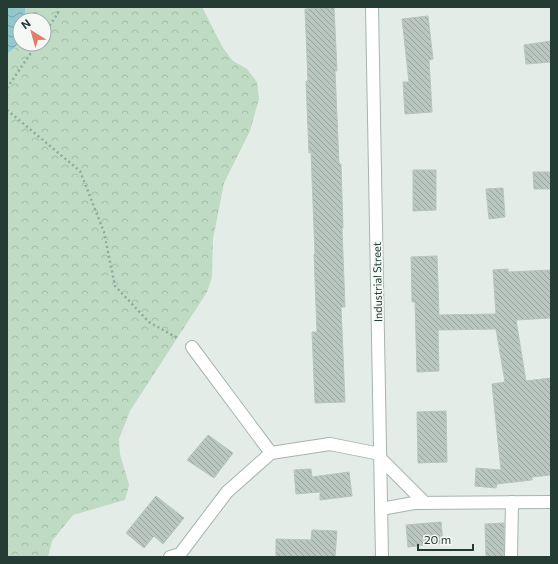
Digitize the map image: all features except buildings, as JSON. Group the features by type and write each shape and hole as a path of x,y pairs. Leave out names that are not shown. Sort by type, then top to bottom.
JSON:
{"street":[{"name":"Industrial Street","path":"372,7 382,557"},
{"path":"192,347 271,453"},
{"path":"170,557 180,554 226,492 271,453 330,444 380,456 425,503"},
{"path":"511,557 512,502"},
{"path":"381,509 414,503 551,502"}],"path":[{"path":"52,22 58,13 58,7"},
{"path":"7,88 32,52"},
{"path":"7,110 80,171 104,232 116,286 149,322 192,347"}],"green space":[{"path":"25,7 202,7 223,48 233,61 247,69 257,82 259,99 250,131 224,183 213,239 212,277 207,292 130,411 119,439 120,454 129,485 125,500 73,515 52,541 48,557 7,557 7,54 12,51 12,52 52,52 52,12 25,12"}],"water":[{"path":"7,7 25,7 25,12 12,12 12,50 7,54"}]}
